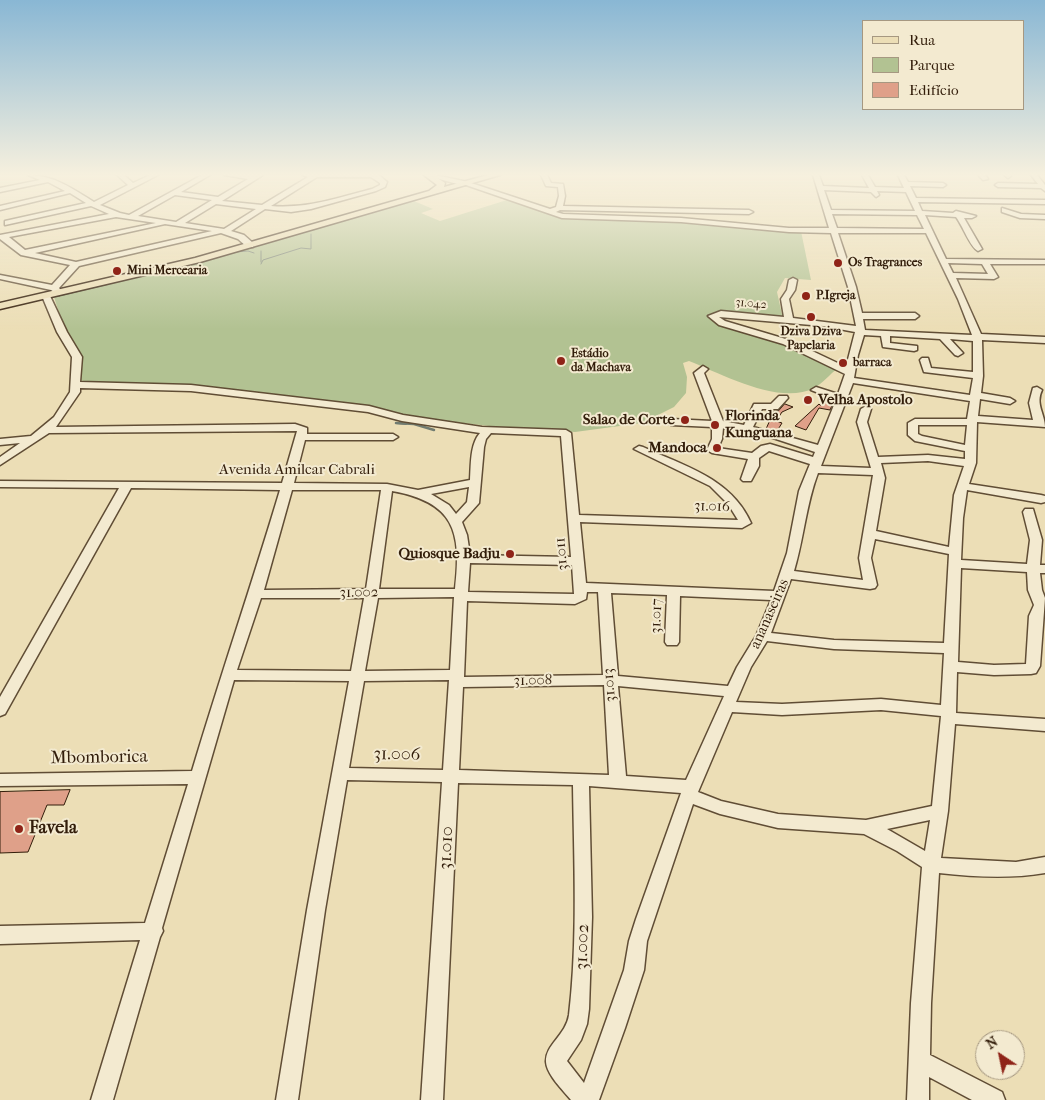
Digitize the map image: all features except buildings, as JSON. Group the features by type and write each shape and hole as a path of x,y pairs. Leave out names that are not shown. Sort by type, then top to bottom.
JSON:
{"main road":[{"path":"0,306 46,296 56,290 157,270 314,226"}],"street":[{"path":"12,226 23,233"},
{"path":"2,237 53,226"},
{"path":"24,253 158,226"},
{"path":"195,226 224,231 241,237 250,245"},
{"path":"2,237 24,253 76,264 224,231 232,226"},
{"path":"748,226 776,229 928,232"},
{"path":"831,226 852,287 860,330"},
{"path":"918,1100 921,1062 921,1003 930,864 940,811 948,715 957,518 963,486 970,463 979,352 974,326 925,226"},
{"path":"967,226 978,249"},
{"path":"942,261 1045,262"},
{"path":"950,275 994,276 985,262"},
{"path":"0,277 56,290 76,264"},
{"path":"789,320 785,298 791,290 794,280"},
{"path":"0,462 47,430 66,406 76,385 77,357 62,332 46,296"},
{"name":"31.042","path":"849,376 786,342 722,323 712,316 721,314 789,320 885,334 1045,340"},
{"path":"858,316 915,316"},
{"name":"ananaseiras","path":"588,1100 615,1028 634,970 638,941 690,791 744,667 763,636 788,574 805,492 814,465 842,399 860,330"},
{"path":"885,334 886,355"},
{"path":"942,336 958,354"},
{"path":"886,345 914,348"},
{"path":"925,360 927,370 978,376"},
{"path":"704,369 699,373 718,423 717,439 712,450 754,457"},
{"path":"849,376 1010,401"},
{"path":"76,385 190,388 369,409 402,418 488,430"},
{"path":"816,390 842,399"},
{"path":"1037,390 1034,399 1035,411 1043,424"},
{"path":"747,429 758,406 774,407 783,398"},
{"path":"788,574 868,586 870,584 865,558 879,478 862,422 866,409"},
{"path":"971,449 919,439 913,435 913,423 972,421 1043,424"},
{"path":"671,422 718,423 747,429 821,450"},
{"path":"47,430 295,427 303,430 256,594 228,675 154,931 102,1100"},
{"path":"457,520 473,503 481,438 488,430"},
{"name":"31.011","path":"488,430 566,433 582,587"},
{"path":"302,437 393,437"},
{"path":"0,442 35,438"},
{"path":"747,479 753,466 754,457 767,447 814,465 878,472"},
{"name":"31.016","path":"575,518 745,523 743,517 722,490 714,484 639,449"},
{"path":"874,460 928,458 970,463"},
{"path":"419,493 475,482"},
{"name":"Avenida Amilcar Cabrali","path":"0,484 387,486 419,493 436,502 457,520"},
{"path":"0,710 127,485"},
{"path":"287,1100 316,910 372,592 387,486"},
{"path":"963,486 1041,499"},
{"path":"950,666 994,670 1031,669 1033,666 1032,653 1035,647 1037,611 1041,605 1035,590 1039,569 1036,540 1029,512"},
{"name":"31.010","path":"432,1100 461,595 466,559 457,520"},
{"path":"870,534 955,558 1039,569"},
{"path":"466,559 578,560"},
{"path":"582,587 780,596"},
{"name":"31.002","path":"256,594 372,592 575,600 581,596 582,587"},
{"name":"31.013","path":"604,588 618,782"},
{"name":"31.017","path":"672,642 674,590"},
{"path":"763,636 801,644 840,647 952,648"},
{"name":"31.008","path":"228,675 610,680 730,699 772,711 873,705 913,707 948,715 1045,725"},
{"name":"31.006","path":"341,774 581,779 618,782 690,791 720,807 778,821 866,827"},
{"name":"Mbomborica","path":"0,780 198,777"},
{"name":"31.002","path":"581,779 584,948 579,1008 576,1029 557,1055 556,1060 557,1065 584,1100"},
{"path":"866,827 940,811"},
{"path":"866,827 903,846 930,864 961,868 1016,870 1045,865"},
{"path":"0,935 154,931"},
{"path":"921,1062 994,1100"}],"green space":[{"path":"325,226 743,226 801,231 811,280 785,278 777,292 783,319 719,317 715,322 783,343 838,368 814,388 800,393 785,393 751,386 689,361 683,363 687,377 686,393 674,407 642,423 575,432 498,427 411,417 363,406 200,385 90,383 80,380 54,297 189,265"}],"waterway":[{"path":"261,264 263,260 301,248 311,249 311,234"},
{"path":"102,285 236,252 248,251 254,253"},
{"path":"261,251 261,262"},
{"path":"61,295 107,284"},
{"path":"406,424 396,423 414,424 434,430"}],"place":[{"name":"Os Tragrances","path":"838,263"},
{"name":"Mini Mercearia","path":"117,271"},
{"name":"P.Igreja","path":"806,296"},
{"name":"Dziva Dziva Papelaria","path":"811,317"},
{"name":"Estádio da Machava","path":"561,361"},
{"name":"barraca","path":"843,363"},
{"name":"Velha Apostolo","path":"808,400"},
{"name":"Salao de Corte","path":"685,420"},
{"name":"Florinda Kunguana","path":"715,425"},
{"name":"Mandoca","path":"717,448"},
{"name":"Quiosque Badju","path":"510,554"},
{"name":"Favela","path":"19,829"}]}
